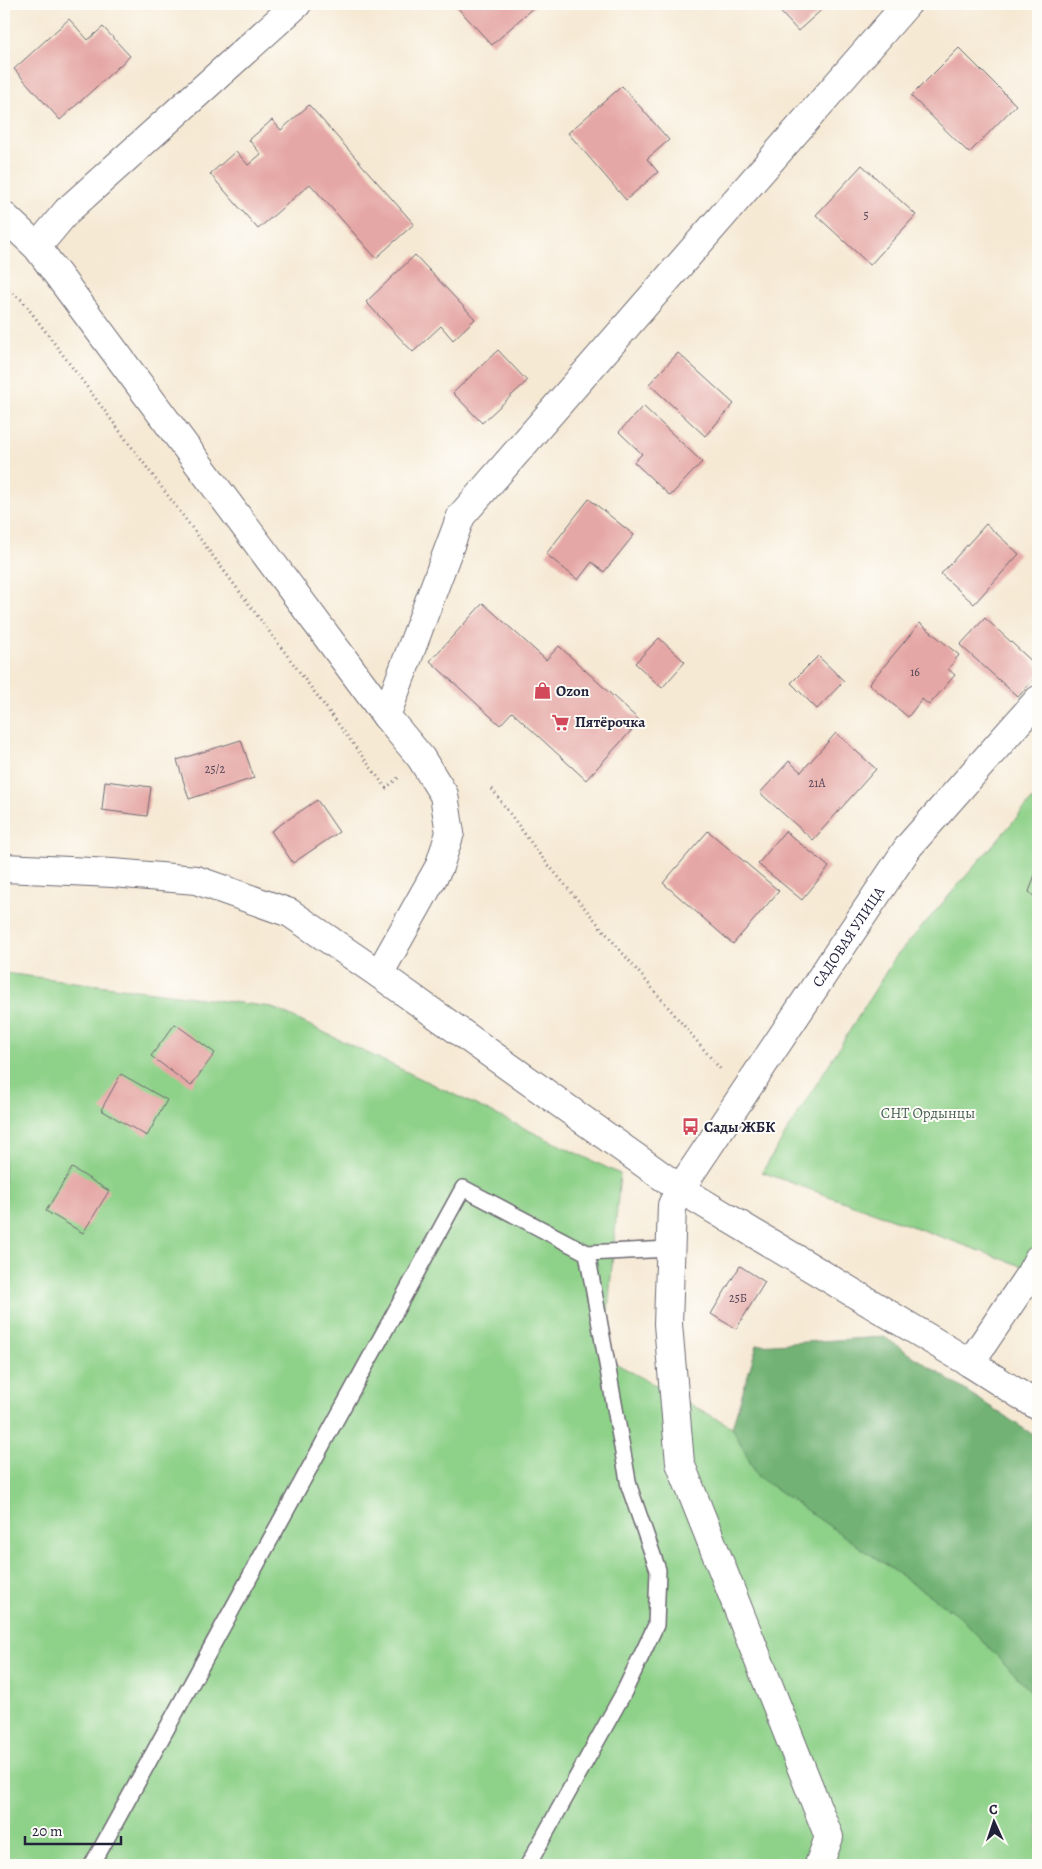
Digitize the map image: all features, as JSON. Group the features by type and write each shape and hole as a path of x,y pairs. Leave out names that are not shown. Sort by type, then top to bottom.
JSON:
{"street":[{"path":"37,247 67,211 297,4"},
{"path":"386,716 461,516 907,4"},
{"path":"4,216 37,247 386,716 421,758 444,795 450,834 439,867 379,974"},
{"name":"САДОВАЯ УЛИЦА","path":"819,1865 829,1837 680,1463 668,1324 672,1205 680,1189 742,1095 909,846 1038,700"},
{"path":"4,868 113,873 196,880 290,913 379,974 680,1189 970,1363 1038,1406"},
{"path":"970,1363 1036,1270"}],"lane":[{"path":"92,1865 463,1188 587,1253 670,1249"},
{"path":"528,1865 622,1694 656,1624 658,1570 629,1486 587,1253"}],"path":[{"path":"4,288 22,300 386,788 421,758"},
{"path":"492,790 540,855 742,1095"}],"green space":[{"name":"СНТ Ордынцы","path":"1038,793 1038,1272 762,1172 894,959"},
{"path":"4,973 271,1007 620,1174 604,1357 732,1427 958,1615 1038,1686 1038,1865 4,1865"},
{"path":"884,1337 1038,1438 1038,1699 958,1615 757,1476 732,1427 757,1345"}],"building":[{"path":"454,4 537,4 492,45"},
{"path":"773,4 828,4 798,31"},
{"path":"69,19 88,40 103,27 130,56 60,120 14,69"},
{"path":"959,48 1016,105 969,153 911,96"},
{"path":"622,86 669,140 647,159 658,172 626,200 568,133"},
{"path":"309,105 414,224 376,258 310,184 258,229 210,174 236,151 248,165 261,154 249,140 272,120 281,130"},
{"path":"862,165 916,215 870,265 816,215"},
{"path":"415,255 475,319 453,340 441,326 413,352 366,302"},
{"path":"498,350 527,381 482,423 453,393"},
{"path":"678,353 734,404 705,436 649,384"},
{"path":"643,406 702,462 670,496 634,462 642,454 619,432"},
{"path":"589,499 634,535 604,572 592,562 578,580 546,554"},
{"path":"986,524 1019,554 974,604 941,574"},
{"path":"483,603 546,660 559,646 640,721 586,780 512,712 500,725 430,661"},
{"path":"985,618 1038,667 1038,674 1018,697 960,645"},
{"path":"920,623 959,655 948,669 955,675 929,705 922,699 908,717 869,684"},
{"path":"659,638 685,662 662,688 635,663"},
{"path":"818,656 844,681 817,709 791,683"},
{"path":"836,733 876,769 813,840 760,793 789,761 801,772"},
{"path":"241,740 254,778 189,799 177,760"},
{"path":"105,781 151,787 147,816 102,810"},
{"path":"317,800 339,832 293,863 271,831"},
{"path":"708,831 779,891 733,944 663,883"},
{"path":"785,831 829,867 802,900 758,864"},
{"path":"1038,866 1038,900 1029,892"},
{"path":"175,1024 215,1053 191,1086 151,1056"},
{"path":"121,1074 167,1100 147,1136 101,1110"},
{"path":"72,1168 109,1191 83,1233 46,1211"},
{"path":"740,1266 765,1282 736,1329 711,1314"}],"place":[{"name":"Ozon","path":"542,691"},
{"name":"Пятёрочка","path":"561,722"},
{"name":"Сады ЖБК","path":"690,1127"}]}
